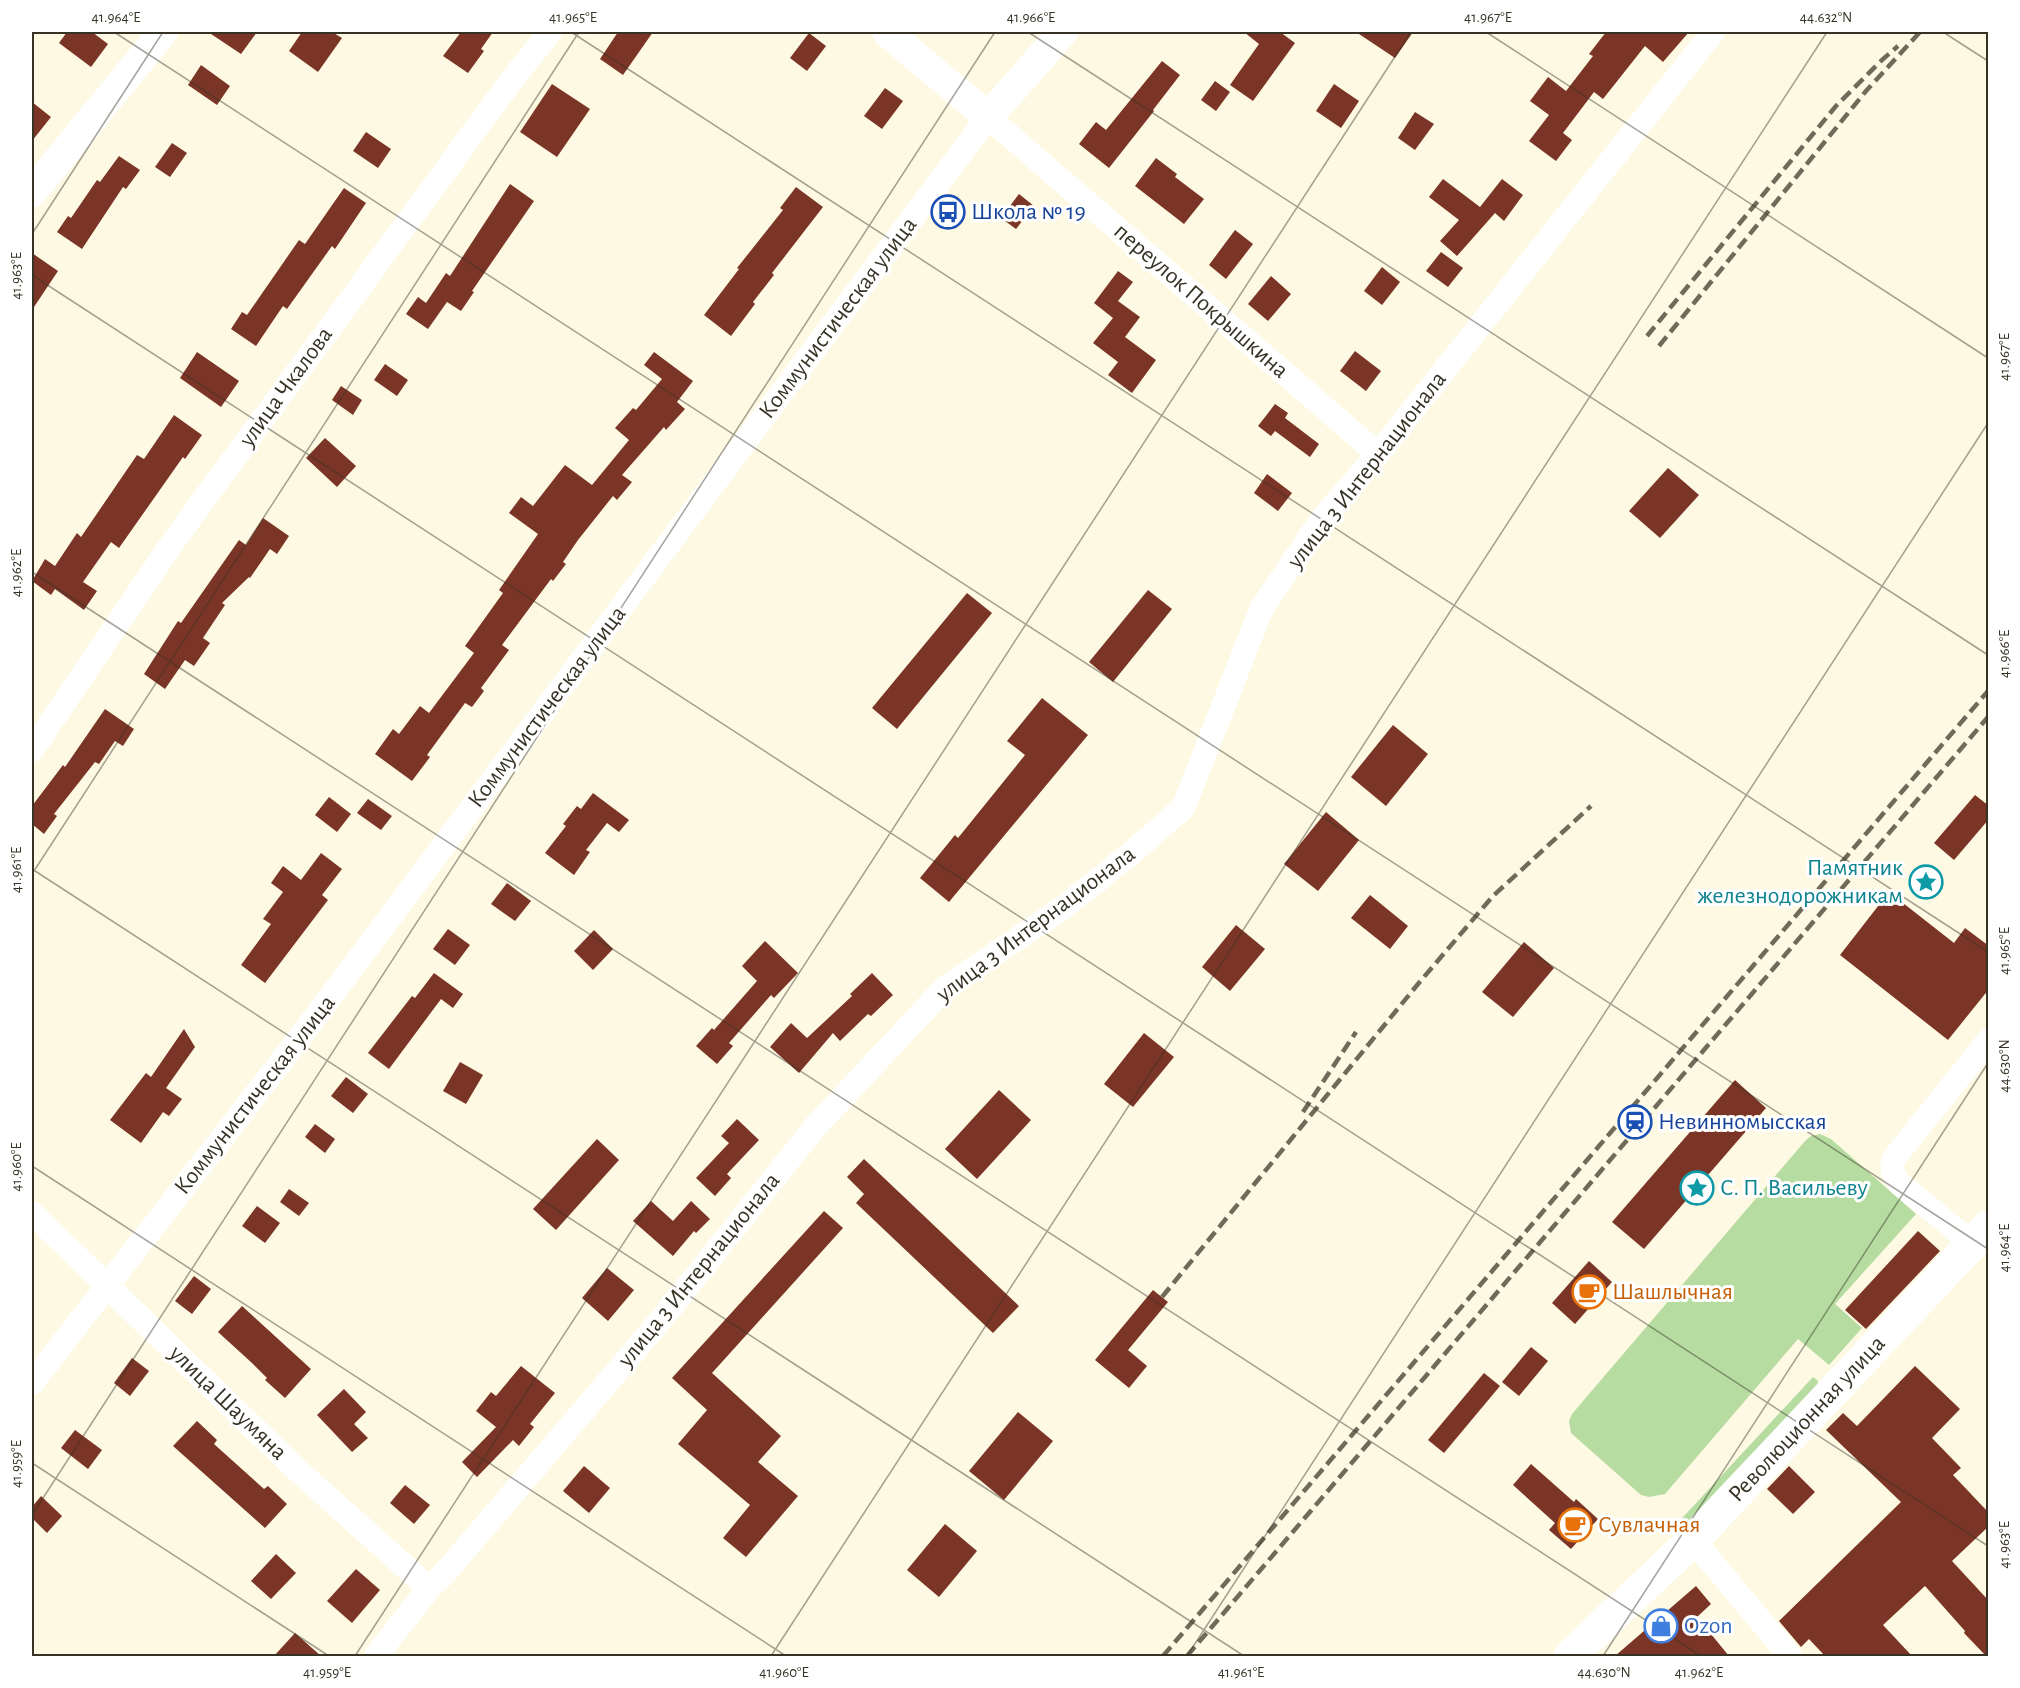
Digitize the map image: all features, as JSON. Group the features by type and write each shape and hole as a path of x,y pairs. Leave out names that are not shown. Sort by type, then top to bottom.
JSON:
{"main road":[{"name":"Революционная улица","path":"1570,1656 1693,1540 1980,1235"}],"street":[{"path":"32,192 163,32"},
{"name":"улица Чкалова","path":"32,750 175,539 504,90 550,32"},
{"name":"переулок Покрышкина","path":"887,32 1378,454"},
{"name":"Коммунистическая улица","path":"32,1383 301,1036 988,117 1063,32"},
{"name":"улица 3 Интернационала","path":"376,1656 429,1588 443,1575 660,1321 815,1127 945,987 1064,907 1183,808 1262,608 1322,519 1378,454 1713,32"},
{"path":"1980,1235 1900,1184 1892,1171 1892,1163 1989,1041"},
{"name":"улица Шаумяна","path":"32,1213 295,1468 429,1588"},
{"path":"1693,1540 1790,1656"}],"green space":[{"path":"1820,1134 1831,1139 1916,1214 1835,1304 1862,1328 1829,1365 1798,1339 1665,1494 1649,1497 1641,1495 1571,1433 1569,1421 1572,1414 1805,1141 1811,1136"},
{"path":"1813,1377 1818,1381 1817,1387 1680,1533 1672,1529"}],"building":[{"path":"67,32 92,32 108,44 91,67 59,43"},
{"path":"208,32 257,32 241,54"},
{"path":"302,32 332,32 342,38 318,72 289,51"},
{"path":"461,32 493,32 481,49 484,51 468,73 443,56"},
{"path":"618,32 653,32 623,75 600,59"},
{"path":"1244,32 1280,32 1295,43 1253,101 1230,85 1259,44"},
{"path":"1356,32 1413,32 1395,58"},
{"path":"1606,32 1689,32 1663,62 1645,46 1603,99 1594,92 1563,133 1572,140 1556,161 1529,141 1549,115 1530,101 1548,77 1566,91 1593,56 1589,54"},
{"path":"809,33 826,46 807,71 790,58"},
{"path":"1162,61 1180,75 1109,168 1079,144 1096,122 1106,130"},
{"path":"201,65 230,86 217,105 188,85"},
{"path":"1215,81 1230,92 1216,111 1201,100"},
{"path":"552,84 590,109 557,157 520,132"},
{"path":"1334,84 1359,101 1341,128 1316,111"},
{"path":"885,88 903,101 882,129 864,116"},
{"path":"32,102 51,117 32,141"},
{"path":"1415,112 1434,124 1415,150 1398,138"},
{"path":"366,132 391,149 378,168 353,151"},
{"path":"172,143 187,153 170,177 155,167"},
{"path":"119,156 140,170 126,189 123,187 82,249 57,232 68,216 71,218 97,180 100,182"},
{"path":"1156,158 1177,174 1175,177 1204,199 1184,224 1135,186"},
{"path":"1443,179 1480,207 1502,179 1523,195 1504,221 1495,213 1457,256 1440,241 1459,220 1429,197"},
{"path":"510,184 534,201 472,291 474,292 461,311 447,302 428,329 406,314 418,297 426,303 446,273 450,276"},
{"path":"796,187 823,207 772,273 774,275 731,336 704,315 739,269 737,268 783,210 780,208"},
{"path":"344,188 366,203 335,249 332,246 287,309 283,306 256,346 231,329 242,312 247,315 299,240 305,244"},
{"path":"1019,194 1034,206 1016,229 1001,218"},
{"path":"1235,230 1253,244 1226,279 1209,265"},
{"path":"1441,252 1463,268 1448,287 1426,271"},
{"path":"32,253 58,271 32,310"},
{"path":"1382,267 1400,282 1382,305 1364,291"},
{"path":"1118,271 1133,282 1118,301 1140,317 1125,337 1156,360 1132,393 1108,375 1118,362 1093,343 1113,318 1094,303"},
{"path":"1271,276 1291,294 1268,321 1248,304"},
{"path":"1355,351 1381,371 1366,391 1340,371"},
{"path":"197,352 239,381 221,407 180,378"},
{"path":"654,352 693,381 677,402 685,409 666,430 664,427 622,475 632,482 617,500 613,496 578,540 563,562 566,564 553,581 551,579 502,645 509,650 481,688 484,691 472,707 465,703 427,755 430,757 412,781 375,754 393,729 399,734 420,706 429,713 474,653 465,646 503,593 499,590 538,534 509,513 521,497 533,506 565,465 592,485 629,440 615,428 633,408 636,410 662,379 644,365"},
{"path":"385,364 408,380 397,396 374,380"},
{"path":"341,386 362,400 353,415 332,400"},
{"path":"1275,404 1288,413 1285,418 1319,444 1310,457 1275,431 1271,436 1258,426"},
{"path":"174,415 202,435 185,459 183,457 119,548 111,542 83,582 97,591 84,610 55,589 51,595 32,581 45,559 55,566 77,533 81,537 137,455 144,459"},
{"path":"325,438 356,466 337,487 306,458"},
{"path":"1668,468 1699,495 1660,538 1629,511"},
{"path":"1267,474 1292,493 1278,511 1254,493"},
{"path":"263,518 289,536 277,554 270,549 250,578 222,603 225,605 203,638 210,643 194,666 185,660 165,689 144,674 178,621 181,623 239,540 246,545"},
{"path":"1148,590 1172,609 1113,682 1089,662"},
{"path":"967,593 992,613 897,729 872,708"},
{"path":"1042,698 1088,735 949,902 920,878 955,835 958,838 1025,755 1007,741"},
{"path":"105,709 134,729 123,746 115,741 99,764 95,762 54,814 57,816 44,834 32,824 32,806 63,765 65,767"},
{"path":"1393,725 1428,754 1386,806 1351,777"},
{"path":"593,793 629,820 619,832 607,823 586,850 590,852 574,875 545,853 566,826 563,824 577,806 581,809"},
{"path":"1975,795 1989,806 1989,819 1954,860 1934,843"},
{"path":"329,797 351,814 337,832 315,815"},
{"path":"368,799 392,816 381,830 357,813"},
{"path":"1326,812 1359,840 1318,891 1284,864"},
{"path":"321,853 342,869 322,895 328,900 265,983 241,965 271,924 263,919 283,892 271,883 283,866 301,880"},
{"path":"507,883 531,901 515,921 491,904"},
{"path":"1889,892 1954,943 1965,928 1989,946 1989,989 1948,1040 1840,955"},
{"path":"1370,895 1408,926 1390,949 1351,918"},
{"path":"1236,925 1265,949 1230,991 1202,967"},
{"path":"448,929 470,945 455,965 433,949"},
{"path":"594,930 613,949 593,970 574,951"},
{"path":"765,941 798,973 774,998 771,995 729,1043 733,1046 717,1064 696,1046 712,1028 714,1030 757,981 742,966"},
{"path":"1524,942 1554,968 1513,1017 1482,992"},
{"path":"434,973 463,994 453,1008 441,999 389,1069 368,1053 412,996 415,998"},
{"path":"872,973 893,995 871,1016 868,1014 840,1041 833,1033 799,1073 770,1047 791,1023 807,1038 852,996 850,994"},
{"path":"184,1029 195,1047 166,1088 182,1099 169,1116 163,1112 141,1143 110,1120 146,1073 151,1077"},
{"path":"1144,1033 1174,1057 1133,1107 1104,1084"},
{"path":"460,1062 483,1075 466,1104 443,1091"},
{"path":"346,1077 368,1094 353,1113 331,1096"},
{"name":"Невинномысская","path":"1735,1080 1766,1108 1644,1249 1612,1222"},
{"path":"999,1090 1031,1120 977,1179 945,1149"},
{"path":"737,1119 759,1140 727,1174 731,1178 715,1196 696,1178 729,1143 721,1136"},
{"path":"315,1124 335,1139 325,1153 305,1137"},
{"path":"597,1139 619,1160 556,1230 533,1209"},
{"path":"864,1159 1019,1306 993,1333 856,1203 864,1194 847,1177"},
{"path":"289,1189 309,1203 299,1216 280,1202"},
{"path":"651,1201 673,1221 691,1201 710,1219 696,1233 694,1231 673,1256 633,1221"},
{"path":"257,1206 280,1223 265,1243 242,1226"},
{"path":"824,1211 843,1228 712,1373 781,1436 758,1462 798,1496 746,1557 723,1538 750,1505 678,1444 707,1410 672,1378"},
{"path":"1918,1231 1940,1251 1866,1329 1845,1310"},
{"path":"1589,1261 1612,1282 1575,1324 1552,1303"},
{"path":"607,1268 634,1290 608,1321 582,1298"},
{"path":"194,1276 211,1289 192,1314 175,1301"},
{"path":"1153,1290 1168,1302 1128,1350 1147,1366 1129,1388 1095,1360"},
{"path":"242,1306 311,1369 285,1398 218,1332"},
{"path":"1531,1347 1548,1361 1519,1396 1502,1382"},
{"path":"132,1358 149,1371 130,1396 114,1383"},
{"path":"521,1366 555,1393 530,1424 534,1427 519,1446 513,1440 477,1477 462,1462 496,1427 476,1411 491,1392 496,1396"},
{"path":"1915,1366 1960,1409 1932,1438 1961,1468 1953,1475 1989,1513 1989,1526 1952,1561 1989,1601 1989,1656 1986,1656 1964,1633 1965,1631 1925,1586 1883,1625 1912,1656 1825,1656 1809,1639 1801,1647 1779,1621 1901,1502 1826,1430 1843,1413 1857,1426"},
{"path":"1484,1373 1500,1386 1444,1453 1428,1440"},
{"path":"344,1389 366,1412 354,1424 368,1438 352,1452 317,1415"},
{"path":"1018,1412 1053,1441 1004,1500 969,1471"},
{"path":"197,1421 217,1440 214,1444 264,1489 268,1486 287,1504 265,1528 173,1446"},
{"path":"75,1430 102,1450 88,1469 61,1448"},
{"path":"1531,1464 1574,1502 1576,1499 1598,1519 1571,1549 1549,1530 1555,1523 1513,1485"},
{"path":"584,1466 610,1488 589,1513 563,1491"},
{"path":"1789,1466 1815,1492 1793,1514 1767,1489"},
{"path":"405,1485 430,1505 414,1524 390,1503"},
{"path":"41,1496 62,1516 47,1533 32,1518 32,1507"},
{"path":"945,1524 977,1551 939,1597 907,1570"},
{"path":"276,1554 296,1573 271,1599 251,1581"},
{"path":"356,1569 380,1590 352,1623 327,1601"},
{"path":"1696,1586 1711,1604 1697,1617 1729,1656 1615,1656"},
{"path":"295,1633 321,1656 274,1656"}],"railway":[{"path":"1659,346 1866,91 1920,32"},
{"path":"1647,336 1836,106 1898,46"},
{"path":"1163,1656 1988,691"},
{"path":"1187,1656 1988,717"},
{"path":"1162,1297 1418,984 1493,896 1591,806"},
{"path":"1303,1112 1356,1032"}],"place":[{"name":"Школа № 19","path":"948,212"},
{"name":"Памятник железнодорожникам","path":"1926,882"},
{"name":"Невинномысская","path":"1635,1122"},
{"name":"С. П. Васильеву","path":"1697,1188"},
{"name":"Шашлычная","path":"1589,1292"},
{"name":"Сувлачная","path":"1575,1525"},
{"name":"Ozon","path":"1661,1626"}]}
